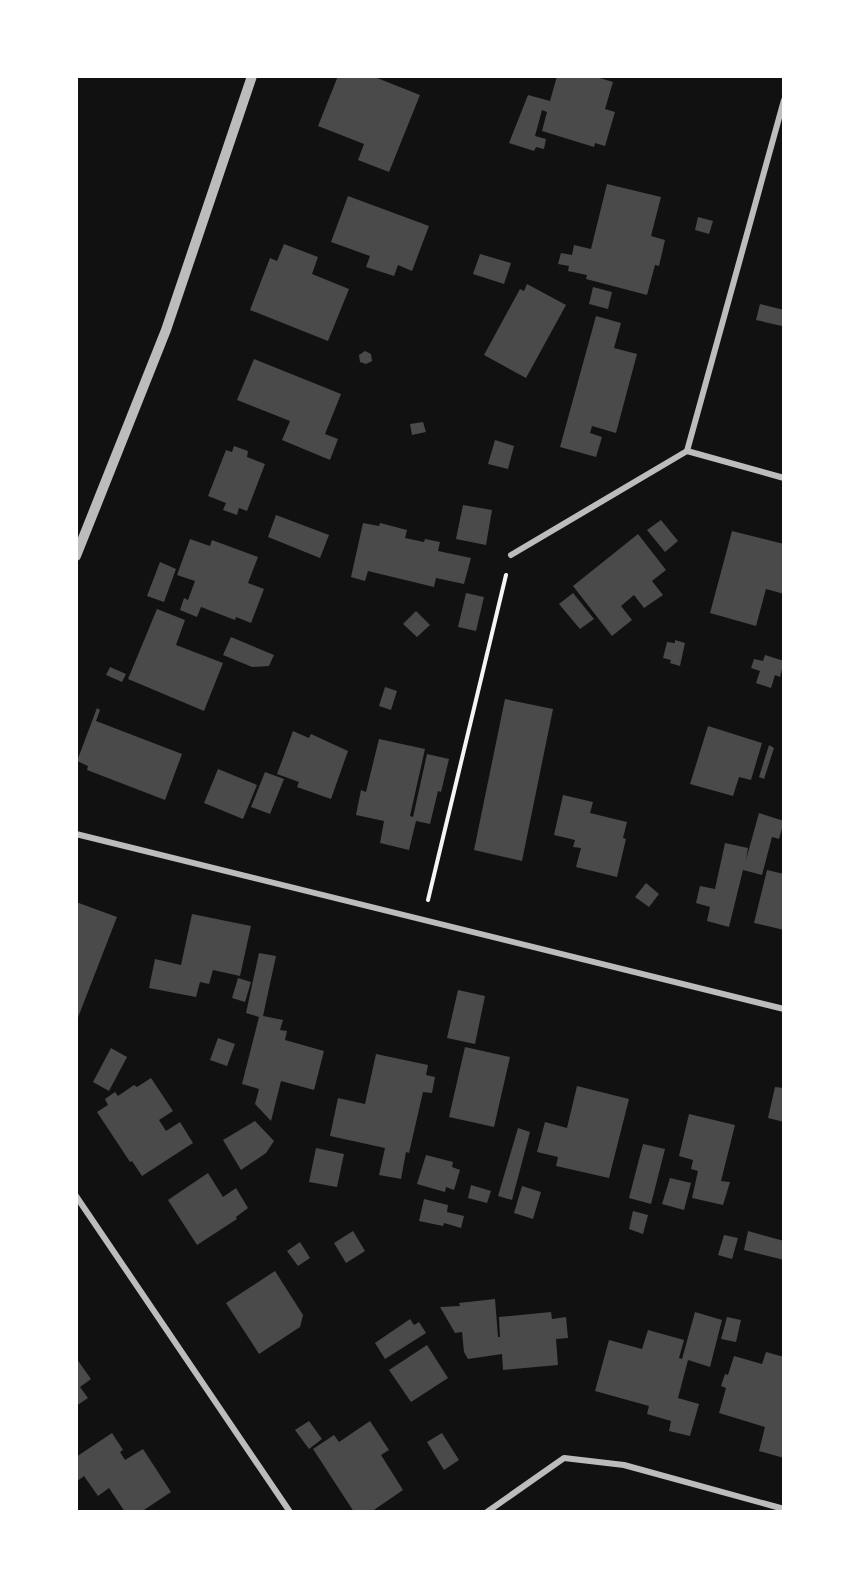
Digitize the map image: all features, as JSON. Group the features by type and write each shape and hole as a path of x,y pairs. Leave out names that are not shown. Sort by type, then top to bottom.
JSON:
{"street":[{"path":"76,556 166,330 252,76"},
{"path":"511,555 687,451 783,100"},
{"path":"687,451 783,478"},
{"path":"76,834 783,1009"},
{"path":"76,1196 290,1512"},
{"path":"487,1512 564,1458 624,1466 783,1509"}],"path":[{"path":"424,919 511,555"}],"building":[{"path":"338,76 372,76 420,95 389,172 358,160 364,144 318,126"},
{"path":"557,76 593,76 613,82 605,109 615,112 605,146 595,143 594,147 542,131 547,112 542,110 535,136 546,139 544,149 536,147 534,151 509,143 528,95 550,101"},
{"path":"607,184 661,197 651,236 665,240 659,266 655,265 647,295 586,279 587,275 568,271 569,266 558,264 561,253 572,255 574,245 591,249"},
{"path":"348,196 429,226 412,271 398,265 394,276 366,267 370,256 331,242"},
{"path":"698,217 713,221 709,234 695,230"},
{"path":"284,244 318,257 312,274 349,289 328,341 250,310 270,258 277,261"},
{"path":"480,254 511,263 504,284 473,274"},
{"path":"527,284 566,305 526,378 484,355 520,289 524,291"},
{"path":"593,287 612,292 608,309 589,304"},
{"path":"760,304 784,310 782,326 756,320"},
{"path":"596,316 621,323 614,348 637,354 616,433 592,426 590,433 602,437 596,457 560,447"},
{"path":"365,351 371,354 372,361 366,364 360,362 359,355"},
{"path":"254,359 341,394 325,434 338,439 330,460 282,440 290,421 237,400"},
{"path":"423,422 426,432 412,435 410,424"},
{"path":"495,440 514,446 508,469 488,464"},
{"path":"234,446 248,451 247,457 265,464 247,511 239,508 237,515 223,510 226,503 208,496 226,450 232,452"},
{"path":"463,505 492,510 486,545 456,539"},
{"path":"276,515 329,535 320,558 268,537"},
{"path":"661,520 678,541 665,552 647,530"},
{"path":"363,523 379,526 380,523 407,530 405,538 424,542 425,539 440,542 438,551 471,558 464,584 436,578 434,587 368,571 365,581 351,577"},
{"path":"732,531 784,544 784,594 766,589 756,626 710,613"},
{"path":"638,534 666,570 652,581 663,595 644,608 634,595 621,606 632,620 612,636 573,586"},
{"path":"190,539 210,546 212,540 258,557 248,583 264,589 251,623 236,617 235,620 201,607 197,617 180,610 184,598 188,600 195,581 177,575"},
{"path":"160,562 176,569 164,602 147,596"},
{"path":"466,593 484,597 476,631 458,627"},
{"path":"573,593 594,619 580,629 559,604"},
{"path":"157,609 185,620 176,645 223,663 204,711 128,679"},
{"path":"416,611 430,625 417,637 403,624"},
{"path":"231,637 274,655 269,666 252,667 223,655"},
{"path":"675,640 685,643 680,666 663,658 667,642 675,643"},
{"path":"765,655 784,661 780,677 775,675 771,688 756,683 760,671 751,668 754,659 763,661"},
{"path":"110,667 126,674 122,682 106,675"},
{"path":"385,687 397,691 391,710 379,706"},
{"path":"505,699 553,709 522,861 474,850"},
{"path":"97,708 100,710 96,721 182,754 165,800 87,770 88,766 77,761"},
{"path":"708,726 762,743 751,780 739,777 733,796 690,784"},
{"path":"293,731 309,738 311,734 348,751 331,799 297,787 299,782 277,774"},
{"path":"379,739 425,749 410,816 413,817 427,754 449,759 430,824 416,821 409,850 380,843 384,821 356,815 361,790 366,792"},
{"path":"769,745 774,748 764,779 759,777"},
{"path":"218,769 257,785 243,819 204,803"},
{"path":"265,772 284,779 270,814 251,807"},
{"path":"563,795 593,802 590,813 627,822 623,838 626,839 617,877 576,867 581,848 573,847 575,840 554,835"},
{"path":"759,813 784,821 779,839 772,837 762,875 743,870 729,927 707,921 710,907 696,903 700,886 715,889 725,843 748,848 746,860"},
{"path":"767,870 784,874 784,930 754,923"},
{"path":"646,883 659,894 649,907 635,897"},
{"path":"76,902 117,917 77,1020 76,1020"},
{"path":"192,914 251,926 240,976 213,970 209,984 200,982 196,997 149,988 155,959 181,965"},
{"path":"259,953 276,956 263,1016 283,1020 280,1030 287,1031 285,1040 324,1051 314,1090 281,1081 271,1121 255,1104 259,1089 242,1084 259,1017 246,1013"},
{"path":"238,978 251,982 245,1002 232,998"},
{"path":"458,990 485,996 475,1044 447,1038"},
{"path":"218,1038 235,1044 227,1066 210,1060"},
{"path":"465,1047 510,1057 494,1127 449,1117"},
{"path":"111,1048 127,1057 109,1091 93,1082"},
{"path":"376,1054 428,1065 426,1075 435,1077 432,1093 423,1092 401,1179 379,1175 385,1148 330,1136 338,1098 365,1104"},
{"path":"151,1078 173,1111 159,1120 166,1131 180,1122 193,1143 142,1176 97,1112 108,1105 105,1099 115,1092 118,1096 134,1085 137,1087"},
{"path":"577,1086 629,1099 609,1178 556,1166 558,1157 537,1152 545,1122 567,1128"},
{"path":"775,1087 784,1088 784,1122 768,1118"},
{"path":"689,1114 735,1125 721,1181 730,1182 723,1205 692,1198 698,1171 691,1169 693,1160 679,1156"},
{"path":"255,1121 274,1141 266,1153 241,1170 223,1140"},
{"path":"518,1128 530,1132 512,1200 498,1196"},
{"path":"643,1144 665,1149 651,1204 629,1198"},
{"path":"316,1148 344,1154 337,1187 309,1182"},
{"path":"426,1155 453,1162 452,1167 460,1170 454,1190 446,1187 445,1192 417,1184"},
{"path":"208,1173 223,1197 236,1188 248,1208 236,1217 237,1219 197,1245 168,1200"},
{"path":"670,1178 691,1183 684,1210 662,1204"},
{"path":"471,1185 491,1191 487,1203 468,1198"},
{"path":"522,1186 541,1192 533,1219 514,1213"},
{"path":"424,1199 448,1205 447,1212 464,1216 461,1228 444,1223 443,1226 419,1221"},
{"path":"633,1211 648,1215 643,1234 629,1229"},
{"path":"353,1231 365,1251 346,1263 334,1243"},
{"path":"748,1231 784,1241 784,1260 744,1250"},
{"path":"724,1235 738,1238 732,1259 718,1255"},
{"path":"300,1242 310,1258 298,1266 287,1251"},
{"path":"275,1271 303,1315 300,1327 259,1354 226,1303"},
{"path":"495,1299 498,1337 500,1337 499,1317 551,1312 552,1319 566,1317 568,1338 556,1339 558,1365 503,1370 502,1354 468,1359 464,1352 462,1332 455,1333 440,1307 460,1306 459,1303"},
{"path":"695,1312 722,1320 710,1367 688,1360 678,1398 699,1404 690,1436 669,1431 671,1421 647,1414 649,1406 595,1391 609,1340 642,1349 648,1330 684,1340 679,1358 682,1359"},
{"path":"727,1317 741,1320 736,1342 721,1339"},
{"path":"410,1319 414,1325 419,1322 426,1333 385,1359 375,1343"},
{"path":"427,1345 448,1378 411,1402 389,1370"},
{"path":"766,1352 784,1357 784,1458 759,1451 765,1427 719,1413 726,1388 721,1386 725,1374 728,1375 734,1356 762,1364"},
{"path":"76,1358 91,1379 80,1387 88,1398 76,1406"},
{"path":"309,1421 322,1439 309,1449 295,1430"},
{"path":"370,1421 389,1450 381,1455 403,1490 371,1512 354,1512 313,1449 334,1435 339,1442"},
{"path":"112,1433 123,1450 120,1452 125,1460 143,1449 171,1492 141,1512 125,1512 109,1488 98,1496 84,1476 76,1482 76,1457"},
{"path":"442,1433 459,1460 444,1470 427,1442"}]}
